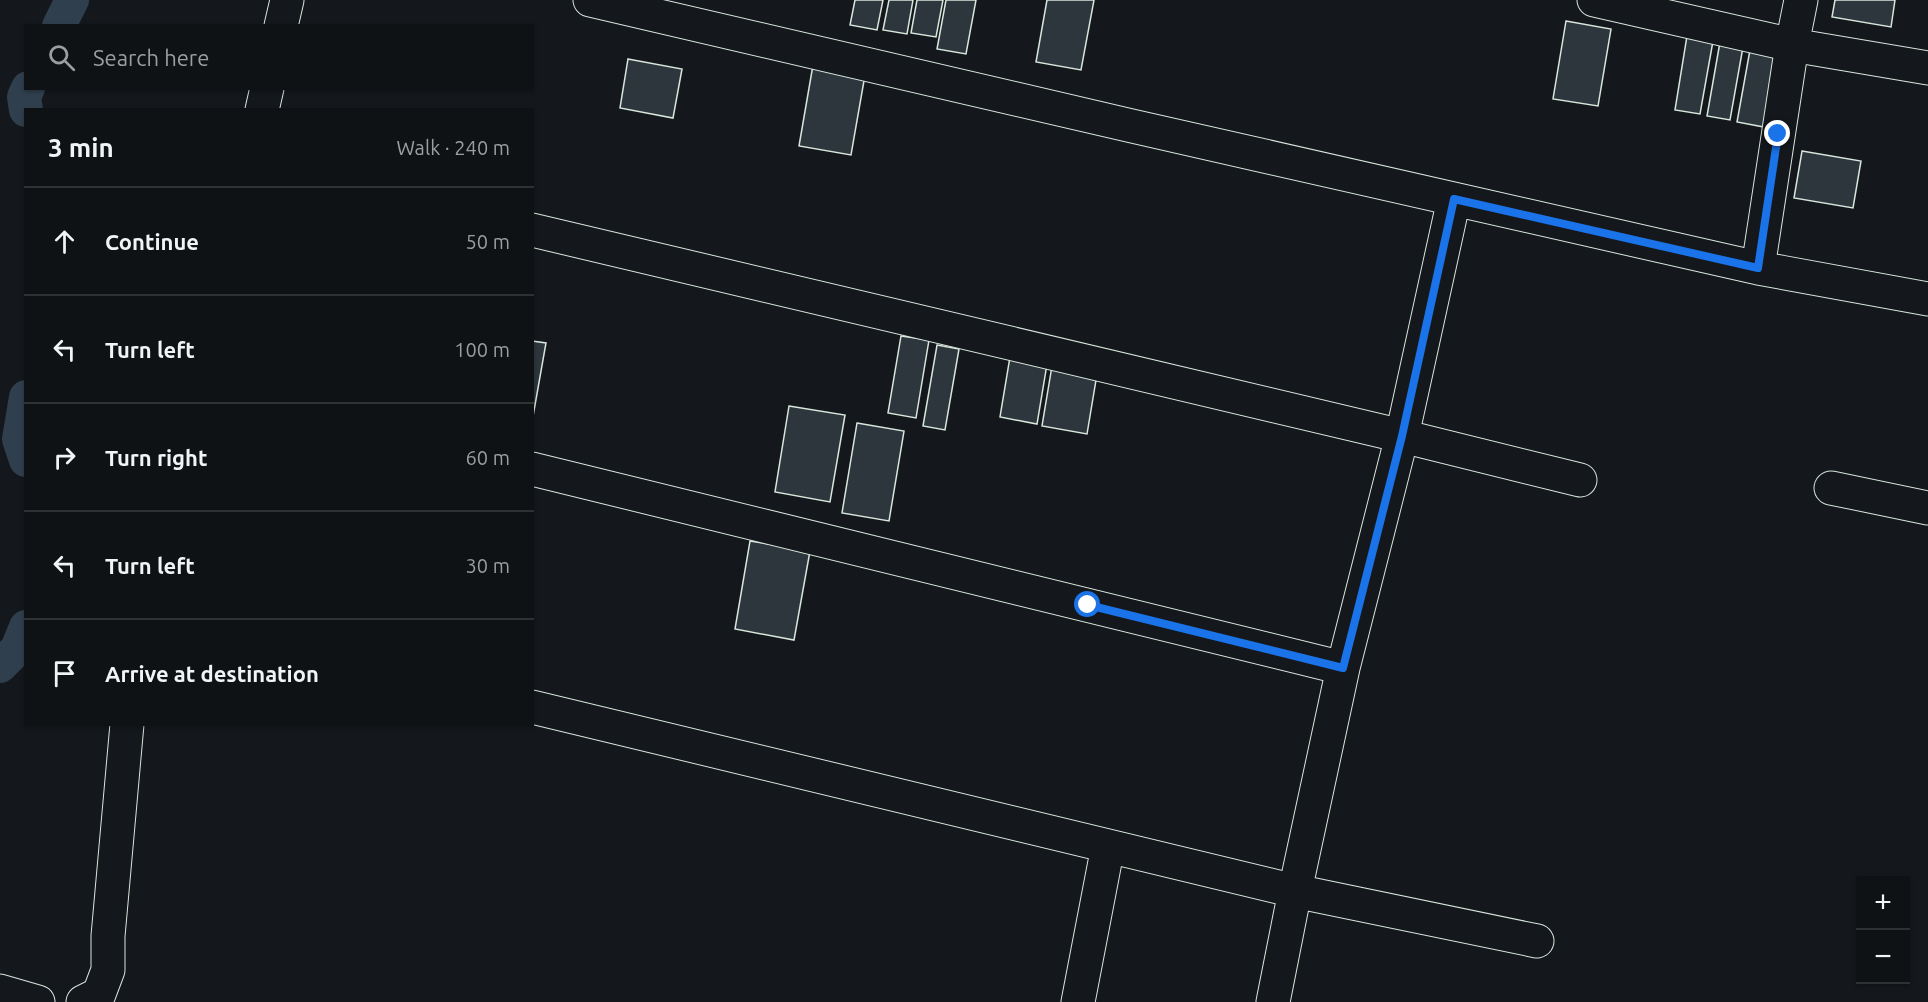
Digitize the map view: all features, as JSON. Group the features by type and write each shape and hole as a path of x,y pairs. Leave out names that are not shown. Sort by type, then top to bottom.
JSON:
{"street":[{"path":"281,24 287,0"},
{"path":"590,0 1758,268 1928,299"},
{"path":"1594,0 1792,45 1928,68"},
{"path":"1758,268 1801,0"},
{"path":"262,108 267,90"},
{"path":"1273,1002 1343,668 1402,436 1454,199"},
{"path":"534,230 1580,480"},
{"path":"534,469 1343,668"},
{"path":"1831,488 1928,508"},
{"path":"534,708 1295,891 1537,941"},
{"path":"101,999 108,970 108,936 127,726"},
{"path":"1078,1002 1108,846"},
{"path":"0,991 38,1002"}],"building":[{"path":"855,0 883,0 877,30 850,25"},
{"path":"889,0 913,0 907,34 883,30"},
{"path":"917,0 943,0 936,37 911,33"},
{"path":"946,0 976,0 966,54 937,49"},
{"path":"1047,0 1094,0 1081,70 1036,62"},
{"path":"1835,0 1895,0 1891,27 1832,17"},
{"path":"1566,21 1611,29 1598,106 1553,99"},
{"path":"1687,36 1713,41 1700,114 1675,110"},
{"path":"1720,42 1743,47 1730,120 1707,116"},
{"path":"1750,50 1776,55 1764,127 1737,122"},
{"path":"628,59 682,69 673,118 620,108"},
{"path":"813,65 865,75 851,155 799,146"},
{"path":"1802,151 1861,161 1853,208 1794,198"},
{"path":"901,336 929,340 916,418 888,413"},
{"path":"534,341 546,343 534,411"},
{"path":"937,345 959,349 945,430 923,426"},
{"path":"1010,357 1047,364 1037,424 1000,417"},
{"path":"1052,366 1097,374 1087,434 1042,426"},
{"path":"789,406 845,415 830,502 775,492"},
{"path":"857,423 904,431 889,521 842,513"},
{"path":"750,541 810,551 794,640 735,629"}],"waterway":[{"path":"60,24 72,0"},
{"path":"26,108 24,97 27,90"},
{"path":"24,409 19,439 24,454"},
{"path":"0,666 17,649 24,632"}],"route":[{"path":"1088,605 1343,668 1402,436 1454,199 1758,268 1778,134"}]}
